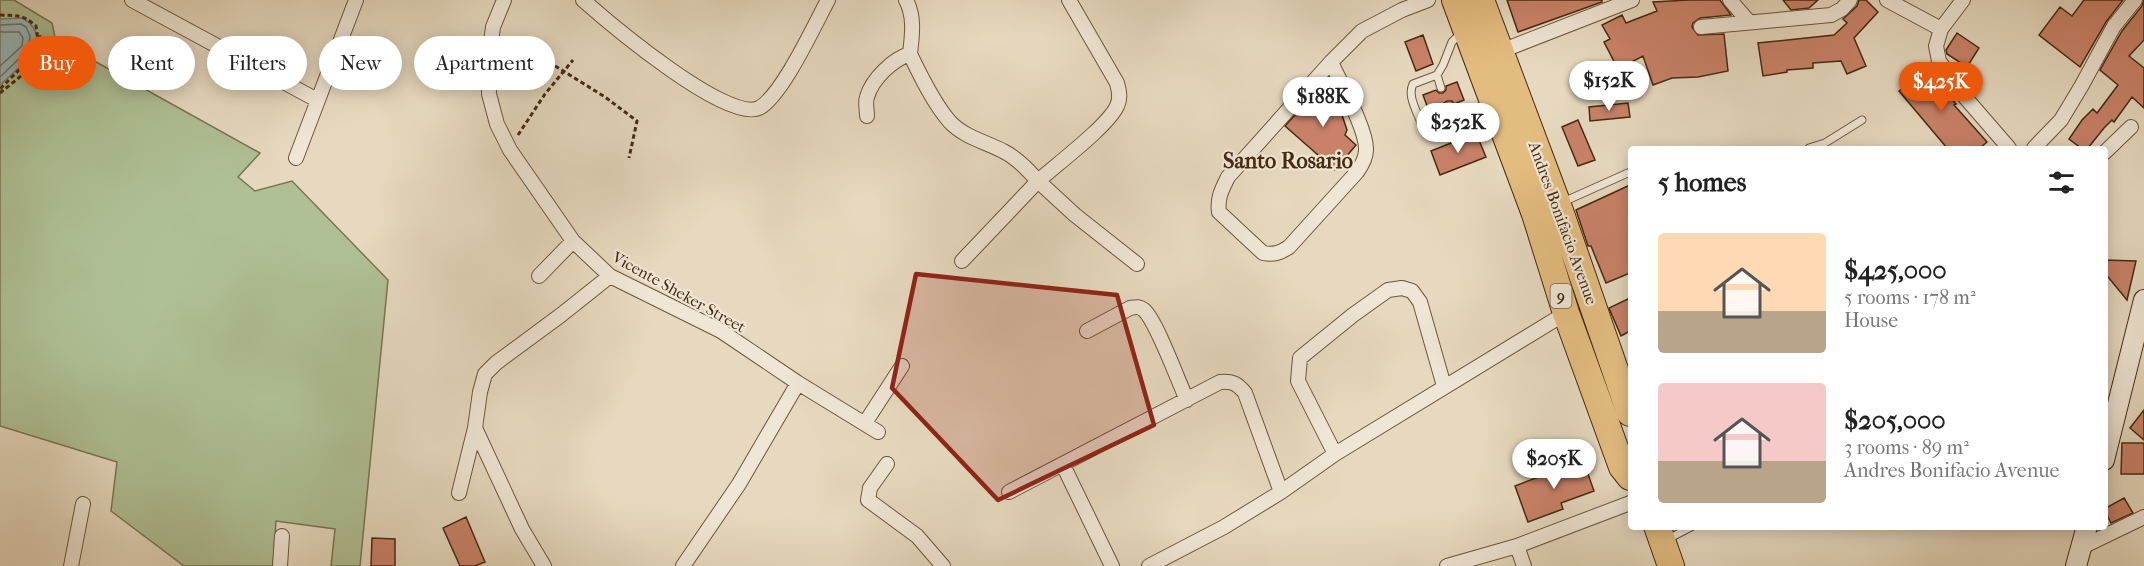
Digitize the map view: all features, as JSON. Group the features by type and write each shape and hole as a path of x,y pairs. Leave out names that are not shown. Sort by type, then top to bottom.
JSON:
{"highway":[{"name":"Andres Bonifacio Avenue","path":"1455,0 1466,29 1489,55 1546,209 1628,408"},
{"name":"Andres Bonifacio Avenue","path":"1481,0 1498,112 1546,209 1566,313 1622,467 1628,474"}],"street":[{"path":"132,0 317,100"},
{"path":"296,158 356,0"},
{"name":"Vicente Sheker Street","path":"504,0 494,27 488,63 489,94 497,124 510,150 573,241 610,276 721,331 798,383 878,432"},
{"path":"582,0 657,61 717,99 736,108 750,111 761,107 775,93 802,50 828,0"},
{"path":"906,0 911,14 913,32 910,54 918,72 950,122 960,130 1004,151 1022,163 1075,215 1137,264"},
{"path":"962,261 1038,181 1108,118 1118,105 1120,94 1117,83 1069,0"},
{"path":"1331,62 1364,135 1366,149 1364,162 1289,247 1281,253 1271,255 1263,253 1220,212 1218,204 1220,193 1228,177 1331,62 1362,31 1402,10 1428,0"},
{"path":"1489,55 1632,0"},
{"path":"1730,0 1749,22"},
{"path":"1701,27 1831,15 1842,9 1850,0"},
{"path":"1887,0 1941,29"},
{"path":"1963,0 1941,29 1936,46 1939,61 1964,96 2007,146"},
{"path":"2036,146 2061,120 2114,26 2135,0"},
{"path":"867,116 867,96 874,83 900,57 910,54"},
{"path":"2108,149 2131,127"},
{"path":"539,276 573,241"},
{"path":"459,493 476,428 480,392 485,374 496,363 610,276"},
{"path":"1335,454 1298,381 1300,358 1388,290 1402,288 1412,291 1420,302 1444,386"},
{"path":"2108,444 2144,300"},
{"path":"1087,331 1131,308 1137,306 1142,308 1153,325 1187,400"},
{"path":"1149,566 1224,527 1281,492 1335,454 1566,313"},
{"path":"865,423 902,366"},
{"path":"1009,492 1220,382 1231,382 1239,385 1245,393 1281,492"},
{"path":"683,566 739,484 798,383"},
{"path":"476,428 522,529 544,566"},
{"path":"887,464 870,488 868,500 917,536 943,566"},
{"path":"1063,465 1112,566"},
{"path":"71,566 83,504"},
{"path":"1447,566 1517,546 1628,504"},
{"path":"2079,557 2144,517"},
{"path":"2079,557 2086,530"},
{"path":"280,566 282,536"},
{"path":"1517,546 1524,566"}],"lane":[{"path":"1466,29 1452,42 1437,75 1413,84 1410,90 1421,123 1437,126 1498,112"},
{"path":"1437,75 1441,88"},
{"path":"1449,106 1457,123"},
{"path":"1815,146 1825,143 1862,120"},
{"path":"1546,209 1628,173"},
{"path":"1663,545 1687,530"}],"path":[{"path":"0,15 20,15 27,18 36,26 39,36 36,53 0,91"},
{"path":"510,150 527,119 573,60"},
{"path":"555,65 637,121 629,158"}],"highlighted area":[{"path":"916,274 1117,295 1154,425 998,500 892,388"}],"green space":[{"path":"0,0 14,0 52,23 55,36 18,36 18,90 96,90 96,62 108,69 108,90 147,90 260,153 238,177 255,191 292,181 388,280 360,566 331,566 335,529 276,521 273,566 184,566 111,511 117,462 0,426"}],"water":[{"path":"23,18 33,27 37,36 18,36 18,68 0,85 0,19"}],"building":[{"path":"1507,0 1602,0 1602,2 1518,32"},
{"path":"1720,0 1731,15 1700,18 1693,23 1692,27 1698,35 1724,34 1728,71 1698,77 1672,78 1653,85 1643,56 1618,69 1604,42 1610,39 1602,25 1622,15 1626,23 1657,11 1653,2"},
{"path":"1783,0 1818,0 1809,8 1791,10"},
{"path":"1859,0 1866,0 1878,12 1854,38 1866,66 1847,74 1841,61 1813,63 1813,68 1787,70 1787,72 1763,76 1758,43 1834,35 1847,23 1843,19 1857,6"},
{"path":"2084,0 2123,0 2106,22 2080,67 2039,35 2060,7 2072,16"},
{"path":"2144,0 2144,40 2129,56 2144,68 2144,108 2132,97 2114,122 2112,120 2090,146 2078,146 2069,139 2093,109 2097,113 2118,85 2100,70 2122,31 2142,6"},
{"path":"1957,33 1979,48 1967,67 1947,54 1946,50"},
{"path":"1423,35 1433,64 1416,71 1405,42"},
{"path":"1925,68 1987,142 1982,146 1945,146 1899,91"},
{"path":"1325,82 1338,103 1347,130 1345,135 1356,145 1335,170 1285,126"},
{"path":"1457,82 1464,100 1454,104 1452,101 1447,101 1444,103 1444,108 1430,114 1423,95 1436,90 1443,93 1446,86"},
{"path":"1628,103 1630,117 1590,121 1589,107"},
{"path":"1578,120 1595,160 1578,166 1562,127"},
{"path":"1476,133 1486,157 1440,175 1431,151"},
{"path":"1628,186 1628,274 1606,283 1591,246 1588,246 1576,210"},
{"path":"2108,260 2136,261 2127,300 2108,277"},
{"path":"1628,299 1628,332 1621,336 1609,308"},
{"path":"2144,410 2144,440 2130,428"},
{"path":"2122,443 2144,443 2144,474 2121,474"},
{"path":"1583,460 1594,491 1561,503 1563,509 1528,522 1515,486"},
{"path":"2124,498 2133,513 2111,523 2108,517 2108,507"},
{"path":"466,517 485,562 475,566 460,566 443,528"},
{"path":"372,538 395,539 395,566 371,566"}],"district":[{"name":"Santo Rosario","path":"1288,161"}]}
